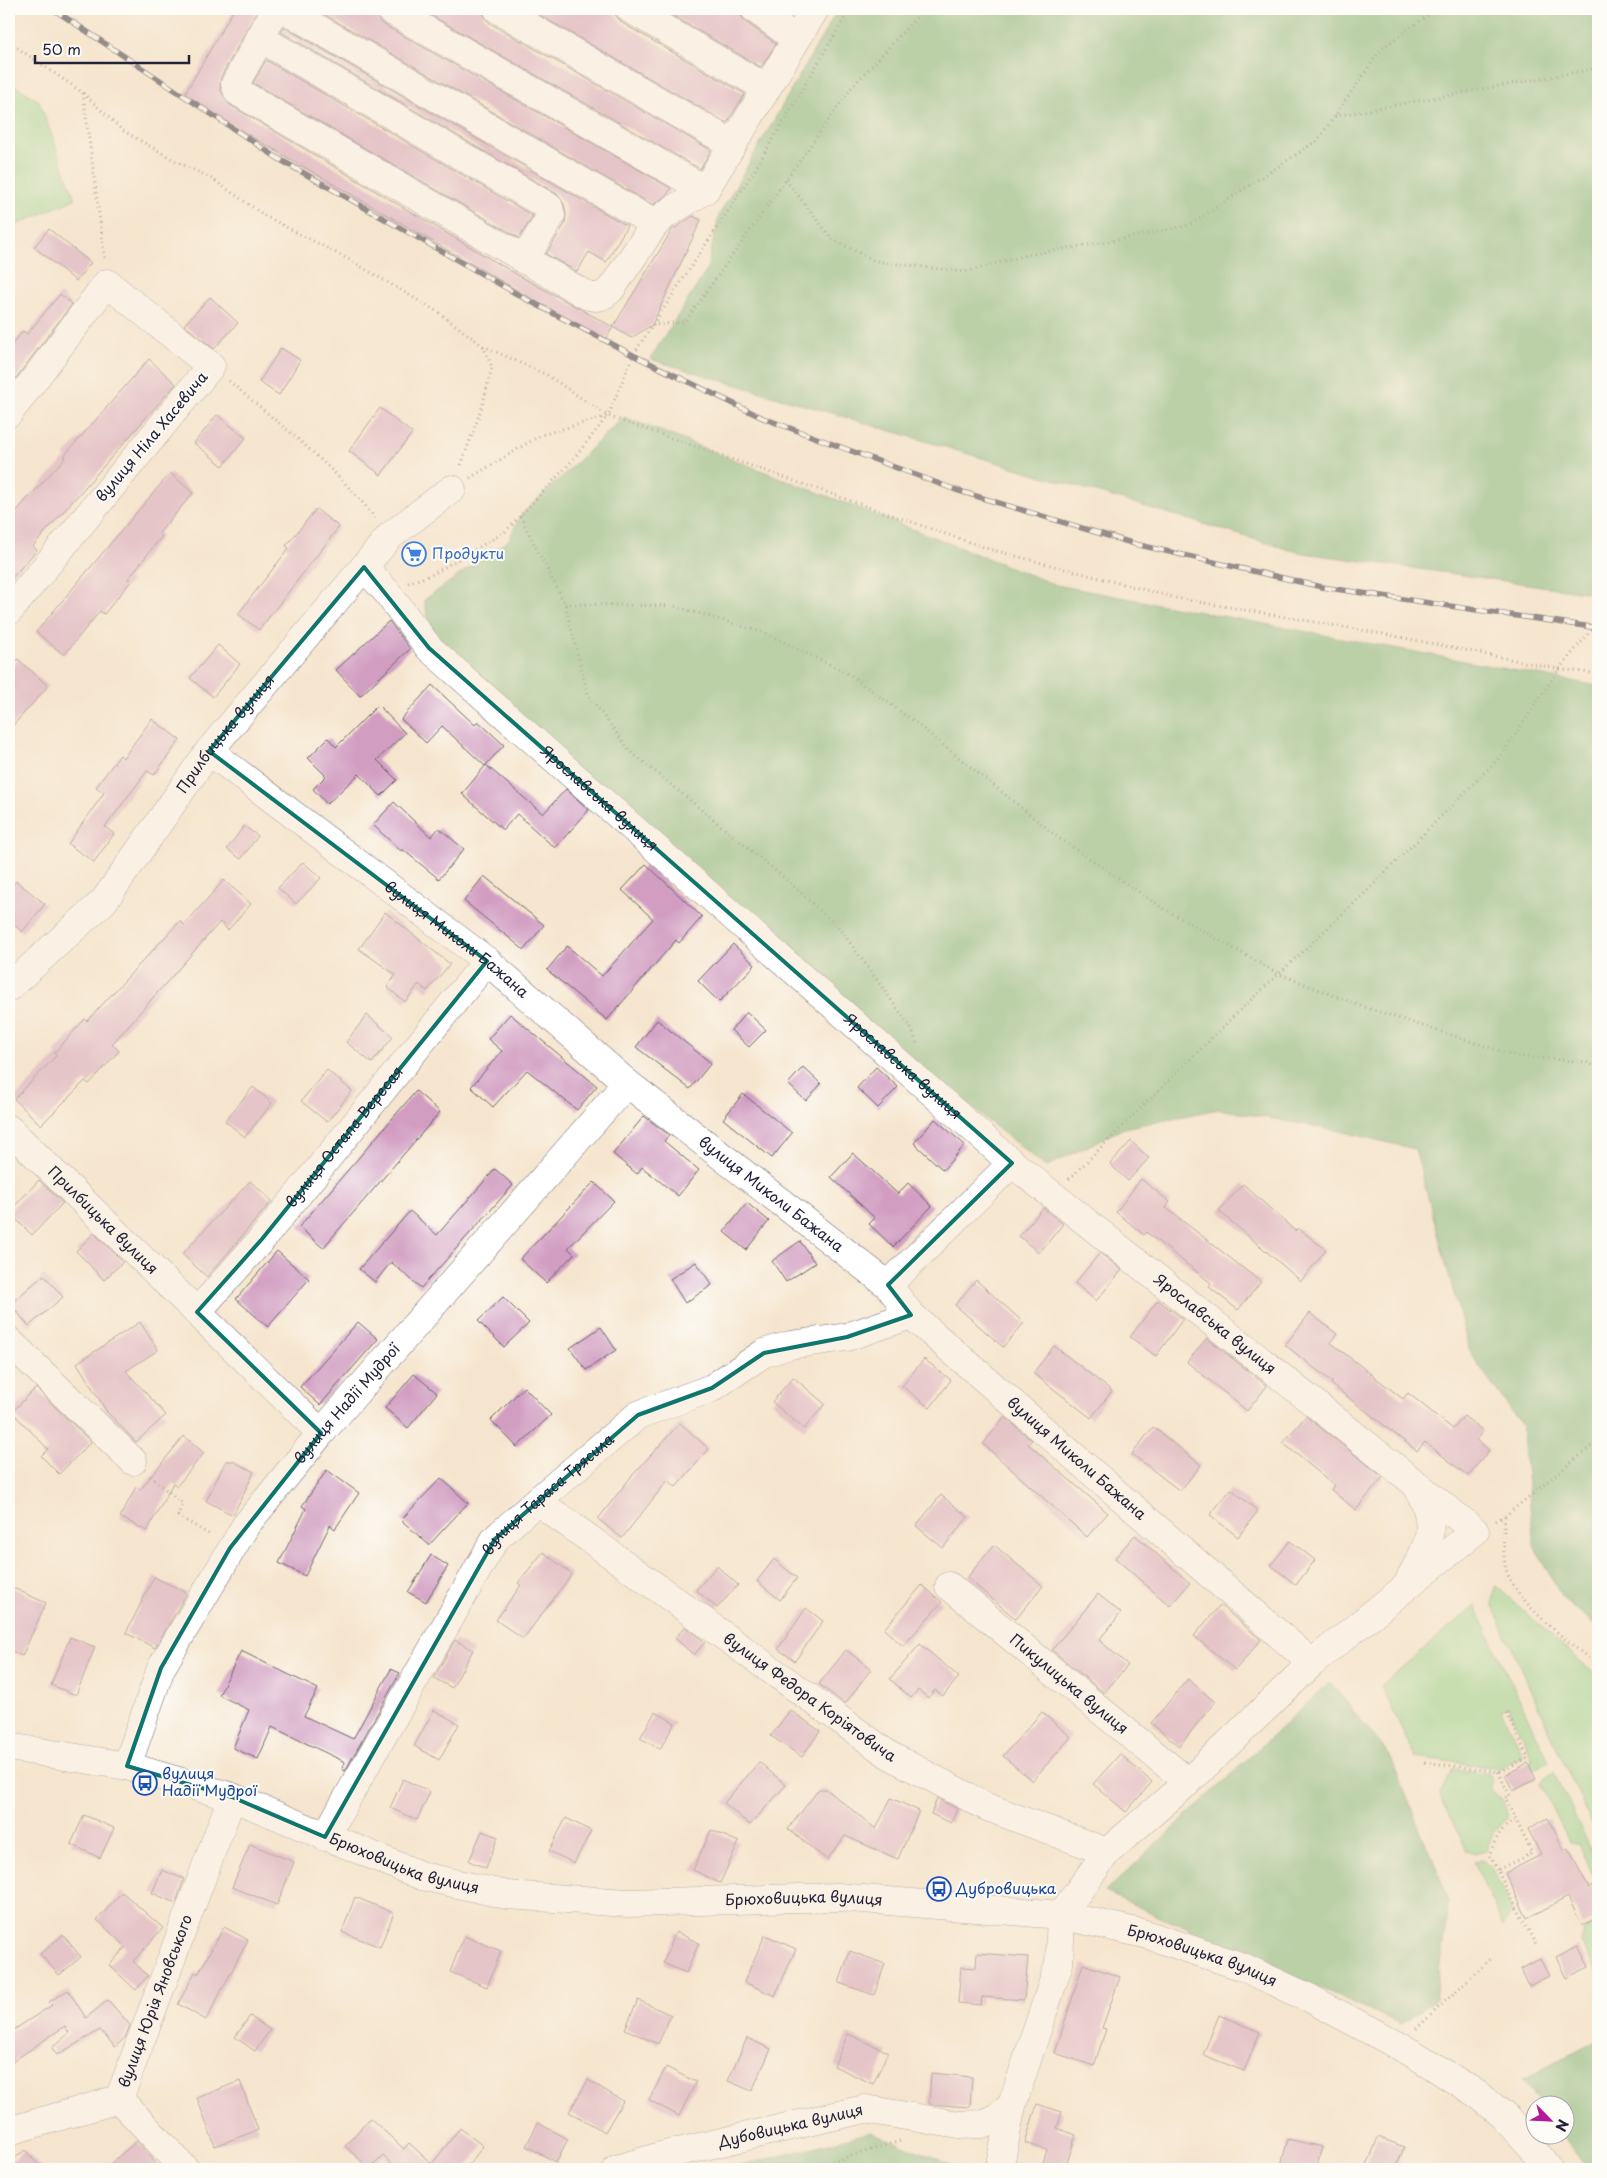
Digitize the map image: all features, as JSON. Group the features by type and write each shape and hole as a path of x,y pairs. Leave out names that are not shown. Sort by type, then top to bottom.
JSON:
{"street":[{"path":"276,9 236,84 238,92 586,296 595,298 604,296 655,224 666,214 705,190 815,9"},
{"path":"284,9 655,224"},
{"path":"389,9 705,190"},
{"path":"498,9 732,144"},
{"path":"630,9 766,88"},
{"path":"755,9 796,39"},
{"path":"260,38 549,207 551,216 524,260"},
{"path":"9,413 106,283"},
{"name":"вулиця Ніла Хасевича","path":"9,611 211,366 106,283"},
{"name":"Прилбицька вулиця","path":"11,982 104,901 209,752 390,536 452,489"},
{"name":"Ярославська вулиця","path":"364,567 386,591 429,648 1012,1163 1475,1531"},
{"name":"вулиця Миколи Бажана","path":"209,752 487,960 627,1083 888,1286 911,1315 1312,1663"},
{"name":"вулиця Остапа Вересая","path":"197,1312 262,1239 487,960"},
{"name":"вулиця Надії Мудрої","path":"127,1766 161,1668 230,1548 246,1525 321,1433 627,1083"},
{"name":"Прилбицька вулиця","path":"9,1128 321,1433"},
{"path":"888,1286 1012,1163"},
{"name":"вулиця Тараса Трясила","path":"325,1837 495,1539 537,1500 638,1415 712,1388 764,1353 790,1346 847,1337 911,1315"},
{"path":"9,1341 133,1461"},
{"path":"1406,1586 1425,1552 1430,1534 1428,1506 1415,1483"},
{"name":"вулиця Федора Коріятовича","path":"537,1500 888,1755 987,1807 1107,1852"},
{"path":"999,2169 1012,2105 1059,1964 1061,1915 1107,1852 1188,1782 1312,1663 1475,1531"},
{"name":"Пикулицька вулиця","path":"949,1586 1188,1782"},
{"name":"Брюховицька вулиця","path":"9,1746 127,1766 232,1797 422,1876 507,1896 628,1903 838,1897 1061,1915 1145,1934 1243,1967 1311,1999 1399,2045 1480,2096 1504,2116 1533,2148 1548,2169"},
{"name":"вулиця Юрія Яновського","path":"9,2130 119,2099 232,1797"},
{"path":"119,2099 185,2169"},
{"name":"Дубовицька вулиця","path":"617,2169 661,2156 865,2109 959,2125 982,2124 997,2118 1012,2105"}],"path":[{"path":"386,591 431,575 505,532 570,463 608,416 633,355 751,176 850,9"},
{"path":"652,325 686,322 852,87 924,9"},
{"path":"786,180 832,239 874,261 965,272 1026,255 1113,241 1190,225 1318,140 1382,48 1437,9"},
{"path":"9,42 83,93 122,130 174,160 214,180 265,216 348,259 438,312 483,346 547,375 608,416 998,552 1176,598 1389,635 1559,669 1598,674"},
{"path":"1335,116 1598,68"},
{"path":"83,93 106,283"},
{"path":"452,489 482,406 492,367 483,346"},
{"path":"211,366 311,450 363,502 390,536"},
{"path":"452,489 541,435 608,416"},
{"path":"520,516 565,604 588,695 630,752 788,882 840,929 910,1026 920,1052"},
{"path":"565,604 674,606 765,633 849,674 912,720 1059,838 1161,907 1278,974 1358,1005 1516,1056 1586,1062 1598,1068"},
{"path":"1052,1195 1278,974 1364,893 1500,757 1559,669 1598,622"},
{"path":"1475,1531 1505,1516 1598,1441"},
{"path":"133,1461 182,1503 178,1516 230,1548"},
{"path":"1505,1516 1503,1553 1507,1571 1521,1595 1545,1622 1598,1666"},
{"path":"1425,1762 1498,1772 1528,1758 1506,1711"},
{"path":"1498,1772 1510,1796 1505,1798 1532,1853 1498,1870"},
{"path":"1516,1820 1506,1824 1498,1834 1489,1855 1536,1945"},
{"path":"808,2169 905,2140"}],"highlighted area":[{"path":"364,567 429,648 1012,1163 888,1285 911,1315 847,1337 764,1353 712,1388 638,1415 495,1539 325,1837 232,1797 127,1766 161,1668 230,1548 321,1433 197,1312 262,1239 487,961 209,751"}],"green space":[{"path":"838,9 1598,9 1598,594 1297,552 650,359 707,270 719,215"},
{"path":"9,82 39,101 75,199 9,228"},
{"path":"624,417 1056,585 1598,686 1598,1626 1563,1599 1534,1546 1522,1426 1470,1353 1415,1149 1334,1130 1219,1109 1124,1128 1046,1167 838,1001 434,645 424,600 509,540 520,516"},
{"path":"1496,1586 1598,1677 1598,1838 1492,1605"},
{"path":"1475,1606 1549,1761 1533,1770 1529,1762 1533,1760 1508,1706 1501,1710 1523,1756 1498,1768 1415,1757 1381,1685"},
{"path":"1330,1682 1390,1756 1449,1900 1435,2000 1401,2024 1105,1892"},
{"path":"1452,1770 1489,1774 1493,1779 1492,1792 1501,1798 1509,1815 1493,1833 1486,1851 1474,1854 1467,1851 1440,1795"},
{"path":"1554,1772 1598,1865 1598,1887 1579,1843 1569,1842 1540,1783 1544,1777"},
{"path":"1481,1860 1496,1875 1512,1911 1503,1926 1473,1861"},
{"path":"1598,1923 1597,1972 1580,1940 1584,1930"},
{"path":"1598,2040 1598,2169 1587,2169 1570,2146 1574,2146 1574,2096 1535,2096 1523,2080"},
{"path":"871,2132 963,2169 730,2169"}],"building":[{"path":"234,9 258,9 221,77 220,89 230,105 516,274 613,327 605,341 183,97"},
{"path":"315,9 373,9 375,16 381,23 671,188 667,195 653,205"},
{"path":"420,9 482,9 484,16 490,23 711,150 700,169"},
{"path":"529,9 614,9 616,16 622,23 745,94 727,123"},
{"path":"661,9 740,9 741,16 746,22 776,44 761,67"},
{"path":"284,27 627,226 606,262 589,252 577,272 546,254 565,224 566,213 564,204 557,194 281,32"},
{"path":"266,60 533,216 519,238 253,83"},
{"path":"693,216 701,220 652,325 631,338 613,327 672,230"},
{"path":"49,229 91,263 76,281 34,247"},
{"path":"60,294 72,304 16,378 9,373 9,348 23,331 27,334"},
{"path":"210,297 238,323 214,349 184,325"},
{"path":"281,348 300,360 279,395 259,382"},
{"path":"149,359 176,384 33,546 37,550 9,581 9,519 66,457 64,456"},
{"path":"380,408 412,433 381,475 349,451"},
{"path":"217,415 246,438 223,466 194,443"},
{"path":"170,473 193,493 159,533 162,536 128,579 131,581 104,614 100,611 64,655 36,632"},
{"path":"316,509 339,527 259,630 238,614 289,548 286,546"},
{"path":"389,621 410,649 360,696 336,670"},
{"path":"218,645 240,664 213,697 190,678"},
{"path":"18,659 48,686 9,730 9,670"},
{"path":"432,685 475,725 478,721 504,745 485,766 442,726 426,743 401,719"},
{"path":"378,705 405,733 377,760 397,780 381,796 359,774 327,804 313,789 326,776 308,758 328,738 336,747"},
{"path":"152,719 180,740 154,775 147,771 105,827 114,834 94,862 68,844 104,793 96,787 120,755 123,758"},
{"path":"486,765 543,814 566,789 589,810 555,848 517,814 503,830 462,794"},
{"path":"394,802 431,837 439,828 464,849 439,879 402,849 401,851 373,825"},
{"path":"244,826 258,836 241,859 227,849"},
{"path":"303,862 321,878 296,904 278,888"},
{"path":"646,864 702,917 679,943 676,940 607,1020 547,970 567,946 602,976 653,919 622,890"},
{"path":"484,876 544,925 524,950 464,901"},
{"path":"224,880 251,904 228,930 220,922 112,1044 119,1051 89,1084 85,1081 41,1125 14,1099 57,1055 54,1053 85,1019 87,1021 180,921 184,925"},
{"path":"16,881 45,904 22,932 9,920 9,890"},
{"path":"385,912 450,964 427,991 419,984 405,1002 387,987 396,975 359,949"},
{"path":"733,944 755,965 719,1002 698,981"},
{"path":"747,1012 766,1030 749,1047 731,1030"},
{"path":"510,1014 597,1086 577,1110 527,1070 493,1107 471,1087 502,1051 488,1039"},
{"path":"367,1015 393,1037 372,1063 346,1042"},
{"path":"657,1020 711,1063 690,1089 636,1047"},
{"path":"803,1067 821,1084 806,1101 788,1084"},
{"path":"876,1067 898,1087 878,1108 857,1088"},
{"path":"327,1070 352,1091 327,1122 301,1101"},
{"path":"253,1087 272,1103 245,1137 225,1121"},
{"path":"416,1091 440,1112 323,1248 299,1227"},
{"path":"743,1094 792,1133 772,1158 723,1119"},
{"path":"644,1116 669,1135 664,1141 699,1170 678,1196 642,1167 637,1174 613,1154"},
{"path":"935,1119 965,1145 943,1170 914,1143"},
{"path":"1131,1141 1149,1158 1128,1181 1110,1164"},
{"path":"853,1153 898,1194 908,1183 932,1206 893,1247 869,1224 875,1218 831,1177"},
{"path":"495,1169 513,1185 421,1288 391,1262 375,1282 359,1269 410,1211 437,1235"},
{"path":"1141,1179 1170,1202 1166,1208 1261,1282 1238,1310 1209,1287 1211,1283 1146,1232 1144,1235 1116,1212"},
{"path":"39,1180 63,1203 32,1235 9,1212"},
{"path":"250,1181 272,1201 207,1277 182,1254"},
{"path":"594,1182 614,1201 568,1248 574,1254 546,1283 520,1259"},
{"path":"1243,1184 1295,1231 1298,1228 1326,1250 1301,1281 1219,1211"},
{"path":"747,1203 769,1221 746,1250 724,1232"},
{"path":"1043,1208 1063,1224 1039,1253 1019,1236"},
{"path":"94,1233 123,1262 104,1280 76,1251"},
{"path":"800,1241 815,1263 786,1282 772,1261"},
{"path":"277,1251 309,1279 268,1327 236,1299"},
{"path":"1100,1253 1122,1270 1096,1301 1075,1283"},
{"path":"696,1262 712,1285 685,1303 670,1279"},
{"path":"44,1275 63,1297 29,1326 10,1304"},
{"path":"976,1280 1024,1323 1003,1347 955,1305"},
{"path":"503,1297 529,1323 504,1347 478,1321"},
{"path":"1158,1300 1183,1319 1156,1356 1130,1337"},
{"path":"1310,1313 1337,1334 1330,1342 1403,1399 1408,1393 1453,1429 1464,1416 1483,1431 1476,1440 1489,1450 1468,1476 1425,1442 1417,1451 1331,1384 1332,1382 1285,1345"},
{"path":"140,1322 158,1350 126,1371 166,1415 136,1442 107,1412 77,1363"},
{"path":"358,1322 378,1339 320,1405 300,1387"},
{"path":"601,1327 616,1350 586,1370 570,1348"},
{"path":"1207,1338 1267,1386 1247,1411 1187,1362"},
{"path":"1054,1346 1112,1391 1091,1418 1033,1373"},
{"path":"924,1359 951,1380 930,1408 902,1386"},
{"path":"414,1374 437,1393 408,1428 385,1408"},
{"path":"793,1377 825,1404 804,1429 772,1402"},
{"path":"524,1387 551,1415 517,1447 491,1420"},
{"path":"36,1388 91,1442 59,1474 41,1456 48,1449 12,1412"},
{"path":"1306,1416 1383,1477 1356,1510 1331,1490 1334,1485 1283,1443"},
{"path":"1005,1417 1032,1440 1028,1444 1108,1513 1087,1537 983,1444"},
{"path":"680,1423 709,1449 676,1487 668,1480 622,1538 598,1519 630,1478"},
{"path":"1153,1427 1201,1465 1180,1491 1132,1454"},
{"path":"184,1436 204,1453 177,1486 173,1483 147,1531 120,1517 136,1487 140,1490"},
{"path":"226,1461 233,1461 254,1472 233,1515 206,1501"},
{"path":"327,1470 359,1493 335,1529 330,1525 305,1576 279,1563 306,1509 302,1506"},
{"path":"441,1478 468,1503 429,1545 401,1520"},
{"path":"1231,1489 1258,1511 1238,1537 1210,1515"},
{"path":"941,1495 968,1517 943,1548 916,1526"},
{"path":"1135,1535 1190,1583 1170,1606 1115,1558"},
{"path":"1290,1541 1315,1560 1296,1585 1271,1565"},
{"path":"994,1545 1043,1586 1016,1619 967,1578"},
{"path":"543,1552 572,1574 523,1639 496,1620 521,1585 518,1583"},
{"path":"431,1555 448,1566 426,1602 408,1592"},
{"path":"774,1559 797,1578 780,1600 757,1581"},
{"path":"717,1566 738,1585 717,1608 696,1590"},
{"path":"154,1577 187,1593 155,1648 126,1633"},
{"path":"922,1585 942,1602 903,1646 884,1629"},
{"path":"9,1586 46,1603 22,1656 9,1650"},
{"path":"1098,1594 1121,1613 1099,1640 1128,1665 1104,1693 1052,1650"},
{"path":"1220,1605 1261,1640 1235,1670 1194,1636"},
{"path":"806,1608 823,1621 795,1661 778,1649"},
{"path":"685,1627 705,1642 694,1655 675,1638"},
{"path":"70,1637 95,1647 76,1695 51,1685"},
{"path":"455,1640 473,1650 452,1688 434,1678"},
{"path":"920,1644 959,1677 943,1696 935,1690 928,1698 918,1690 911,1698 890,1679"},
{"path":"846,1650 871,1669 845,1704 819,1684"},
{"path":"241,1651 318,1689 304,1716 353,1739 391,1669 400,1673 345,1771 342,1769 345,1762 272,1727 258,1759 233,1748 249,1710 219,1695"},
{"path":"1188,1679 1215,1702 1179,1746 1151,1723"},
{"path":"434,1710 459,1724 439,1760 414,1746"},
{"path":"790,1710 820,1731 802,1757 771,1736"},
{"path":"655,1712 675,1723 660,1749 640,1738"},
{"path":"1042,1712 1071,1737 1032,1781 1003,1756"},
{"path":"1120,1754 1152,1782 1126,1812 1093,1784"},
{"path":"759,1762 786,1785 750,1825 724,1803"},
{"path":"1528,1763 1536,1779 1513,1791 1505,1775"},
{"path":"403,1779 430,1792 417,1820 390,1808"},
{"path":"819,1789 826,1789 876,1829 891,1798 919,1811 898,1859 845,1836 827,1860 788,1829"},
{"path":"937,1798 957,1809 951,1823 931,1814"},
{"path":"84,1815 114,1828 100,1858 71,1844"},
{"path":"566,1818 591,1831 574,1863 549,1851"},
{"path":"1548,1818 1564,1850 1568,1848 1589,1888 1592,1886 1598,1899 1598,1918 1582,1926 1568,1897 1527,1918 1505,1873 1541,1855 1528,1829"},
{"path":"711,1830 739,1842 720,1883 693,1870"},
{"path":"482,1831 498,1837 486,1868 469,1861"},
{"path":"250,1844 294,1862 277,1905 232,1887"},
{"path":"162,1870 184,1879 176,1903 152,1893"},
{"path":"122,1892 163,1928 133,1961 148,1976 136,1990 109,1965 126,1947 97,1920"},
{"path":"355,1897 394,1913 380,1947 342,1932"},
{"path":"224,1927 248,1940 206,2020 178,2004 195,1972 198,1974"},
{"path":"676,1932 699,1943 686,1973 663,1963"},
{"path":"63,1935 81,1957 59,1975 40,1954"},
{"path":"765,1935 796,1949 775,1996 744,1982"},
{"path":"464,1936 501,1951 487,1987 450,1972"},
{"path":"1578,1946 1589,1967 1566,1978 1556,1957"},
{"path":"850,1951 885,1964 874,1995 839,1983"},
{"path":"977,1953 1028,1957 1024,2000 982,1997 981,2005 958,2003 961,1967 976,1968"},
{"path":"1540,1959 1549,1976 1529,1986 1521,1969"},
{"path":"1083,1964 1120,1977 1102,2028 1106,2029 1094,2066 1055,2053"},
{"path":"68,1990 86,2018 108,2000 130,2025 125,2038 115,2047 100,2030 57,2055 52,2048 69,2033 65,2026 9,2064 9,2033 52,2005 49,2002"},
{"path":"638,2000 671,2015 658,2044 625,2029"},
{"path":"1219,2015 1260,2032 1244,2071 1203,2055"},
{"path":"250,2016 270,2030 255,2051 235,2037"},
{"path":"848,2034 888,2052 873,2084 834,2066"},
{"path":"747,2038 771,2049 752,2091 728,2081"},
{"path":"666,2067 696,2082 679,2116 649,2100"},
{"path":"931,2073 972,2077 970,2107 929,2104"},
{"path":"588,2080 623,2101 605,2132 569,2112"},
{"path":"240,2081 258,2130 215,2146 197,2098"},
{"path":"1037,2104 1062,2112 1057,2128 1076,2135 1065,2169 1041,2169 1047,2150 1025,2143"},
{"path":"370,2118 404,2149 409,2143 432,2164 460,2128 483,2146 466,2169 397,2169 383,2156 370,2169 345,2146"},
{"path":"538,2123 568,2139 556,2162 526,2146"},
{"path":"1378,2137 1404,2147 1396,2169 1366,2169"},
{"path":"1288,2139 1322,2147 1316,2169 1280,2169"},
{"path":"137,2141 161,2169 104,2169"},
{"path":"25,2150 42,2169 9,2169 9,2163"}],"railway":[{"path":"53,9 279,159 524,298 633,355 763,418 956,490 1135,544 1322,587 1598,628"}],"place":[{"name":"Продукти","path":"414,554"},
{"name":"вулиця Надії Мудрої","path":"145,1783"},
{"name":"Дубровицька","path":"939,1889"}]}
